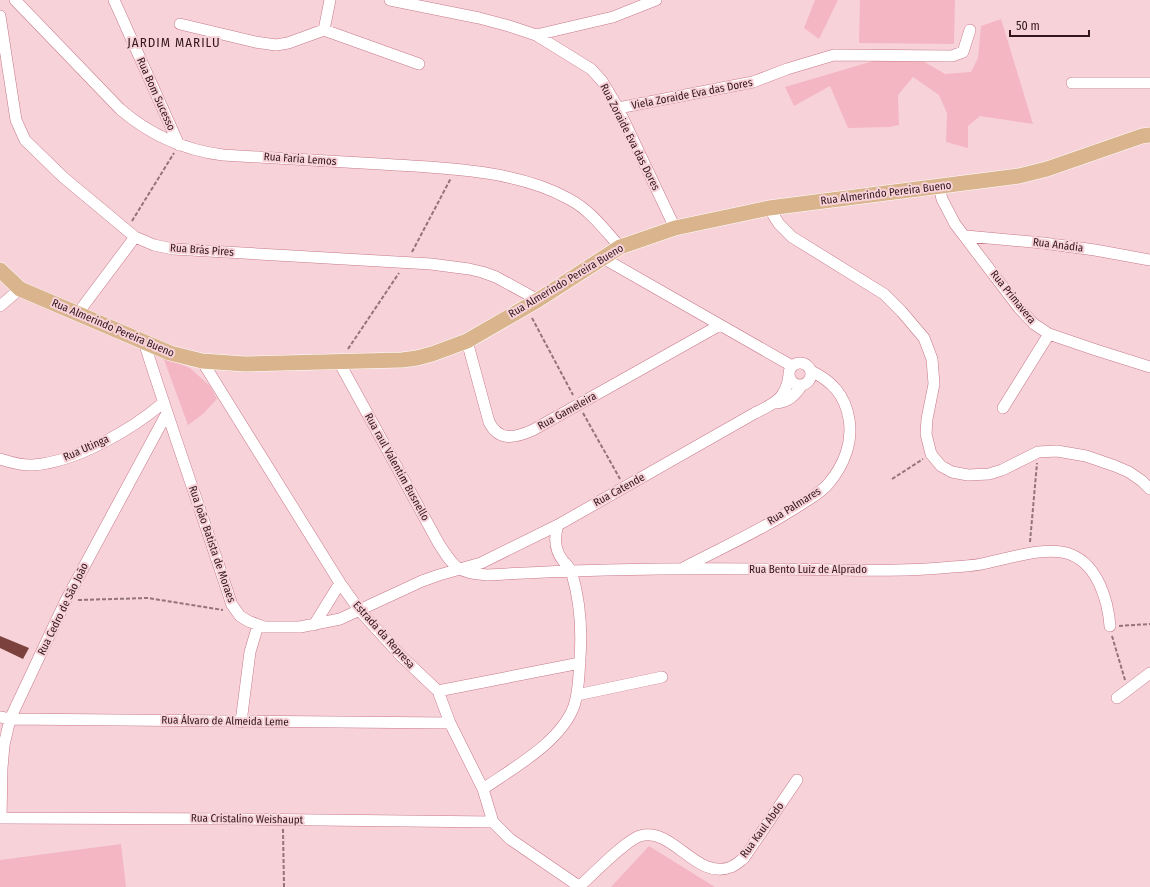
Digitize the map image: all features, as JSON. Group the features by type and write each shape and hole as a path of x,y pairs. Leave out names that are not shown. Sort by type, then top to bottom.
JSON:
{"main road":[{"name":"Rua Almerindo Pereira Bueno","path":"0,270 20,289 170,353 202,361 245,364 402,360 432,354 467,341 538,300 620,247 674,228 769,208 1019,176 1033,173 1150,134"}],"street":[{"name":"Rua Faria Lemos","path":"15,0 120,109 148,130 179,145 211,153 422,167 478,173 527,182 559,194 579,205 592,215 620,247"},
{"name":"Rua Bom Sucesso","path":"114,0 179,145"},
{"path":"324,30 330,0"},
{"name":"Rua Zoraide Eva das Dores","path":"390,0 419,3 494,22 536,35 591,69 602,81 618,108 674,228"},
{"path":"536,35 613,17 656,0"},
{"name":"Rua Brás Pires","path":"0,16 16,120 25,140 63,178 131,234 154,245 173,249 431,264 469,268 496,277 538,300"},
{"path":"180,24 255,42 276,45 324,30 419,64"},
{"name":"Viela Zoraide Eva das Dores","path":"618,108 753,82 787,69 834,55 952,56 963,52 970,30"},
{"path":"1072,82 1150,83"},
{"name":"Rua Primavera","path":"939,187 942,199 949,214 1019,308 1034,324 1049,334 1150,367"},
{"path":"769,208 779,224 792,237 884,294 902,312 924,338 932,359 934,370 934,384 928,413 926,434 931,454 941,466 952,472 968,475 989,474 1002,470 1038,452 1057,451 1086,456 1115,466 1129,472 1150,489"},
{"path":"78,313 131,234"},
{"name":"Rua Anádia","path":"966,236 1043,243 1096,250 1150,260"},
{"name":"Rua Palmares","path":"603,258 720,325 790,370 792,382 802,385"},
{"path":"0,306 20,289"},
{"name":"Rua Gameleira","path":"467,341 488,422 492,429 501,435 515,436 533,430 720,325"},
{"path":"1002,408 1049,334"},
{"name":"Rua João Batista de Moraes","path":"144,342 232,605 240,616 258,625 279,628 314,625 340,619 422,581 459,570"},
{"name":"Estrada da Represa","path":"202,361 340,583 360,611 401,656 438,691 450,723 483,788 494,822 510,839 580,887"},
{"name":"Rua raul Valentim Busnello","path":"339,362 439,544 449,560 459,570"},
{"name":"Rua Palmares","path":"682,568 788,513 810,499 829,484 841,466 848,449 850,426 843,399 831,383 825,378 811,371 807,364 799,362 790,370"},
{"path":"776,403 783,395 790,370"},
{"path":"802,385 809,381 812,374 811,371"},
{"name":"Rua Catende","path":"459,570 480,563 558,525 755,413 776,403 788,400 795,395 802,385"},
{"name":"Rua Utinga","path":"0,459 13,463 32,465 55,461 76,454 132,426 150,414 165,408"},
{"name":"Rua Cedro de São João","path":"1,818 5,718 165,408"},
{"path":"483,788 541,748 567,719 574,707 577,696 580,663 580,615 572,571 558,554 555,543 555,534 558,525"},
{"name":"Rua Bento Luiz de Alprado","path":"459,570 487,574 682,568 900,570 945,568 984,564 1054,550 1072,555 1091,570 1099,583 1106,604 1110,626"},
{"path":"314,625 340,583"},
{"path":"241,722 250,652 258,625"},
{"path":"438,691 580,663"},
{"path":"1117,698 1150,673"},
{"path":"577,696 662,677"},
{"name":"Rua Álvaro de Almeida Leme","path":"5,718 241,722 450,723"},
{"name":"Rua Kaul Abdo","path":"580,887 627,844 639,836 651,834 662,838 699,863 711,868 723,869 733,866 744,858 797,780"},
{"name":"Rua Cristalino Weishaupt","path":"1,818 494,822"}],"path":[{"path":"131,234 179,145"},
{"path":"1029,554 1038,452"},
{"path":"892,479 931,454"},
{"path":"66,600 148,598 236,612"},
{"path":"1128,690 1110,626 1150,624"},
{"path":"283,820 284,887"}],"shaded area":[{"path":"815,0 838,0 819,39 804,28"},
{"path":"860,0 955,0 954,44 859,43"},
{"path":"1001,19 1033,124 980,116 968,126 968,148 946,142 947,113 939,95 913,77 898,95 899,125 889,127 848,128 830,86 794,106 785,87 880,59 916,57 945,74 971,72 978,58 981,26"},
{"path":"163,357 190,368 210,386 217,399 203,414 188,425"},
{"path":"121,844 126,887 0,887 0,860"},
{"path":"649,846 715,887 611,887"}],"building":[{"path":"0,636 29,648 23,659 0,648"}],"district":[{"name":"JARDIM MARILU","path":"174,42"}]}
